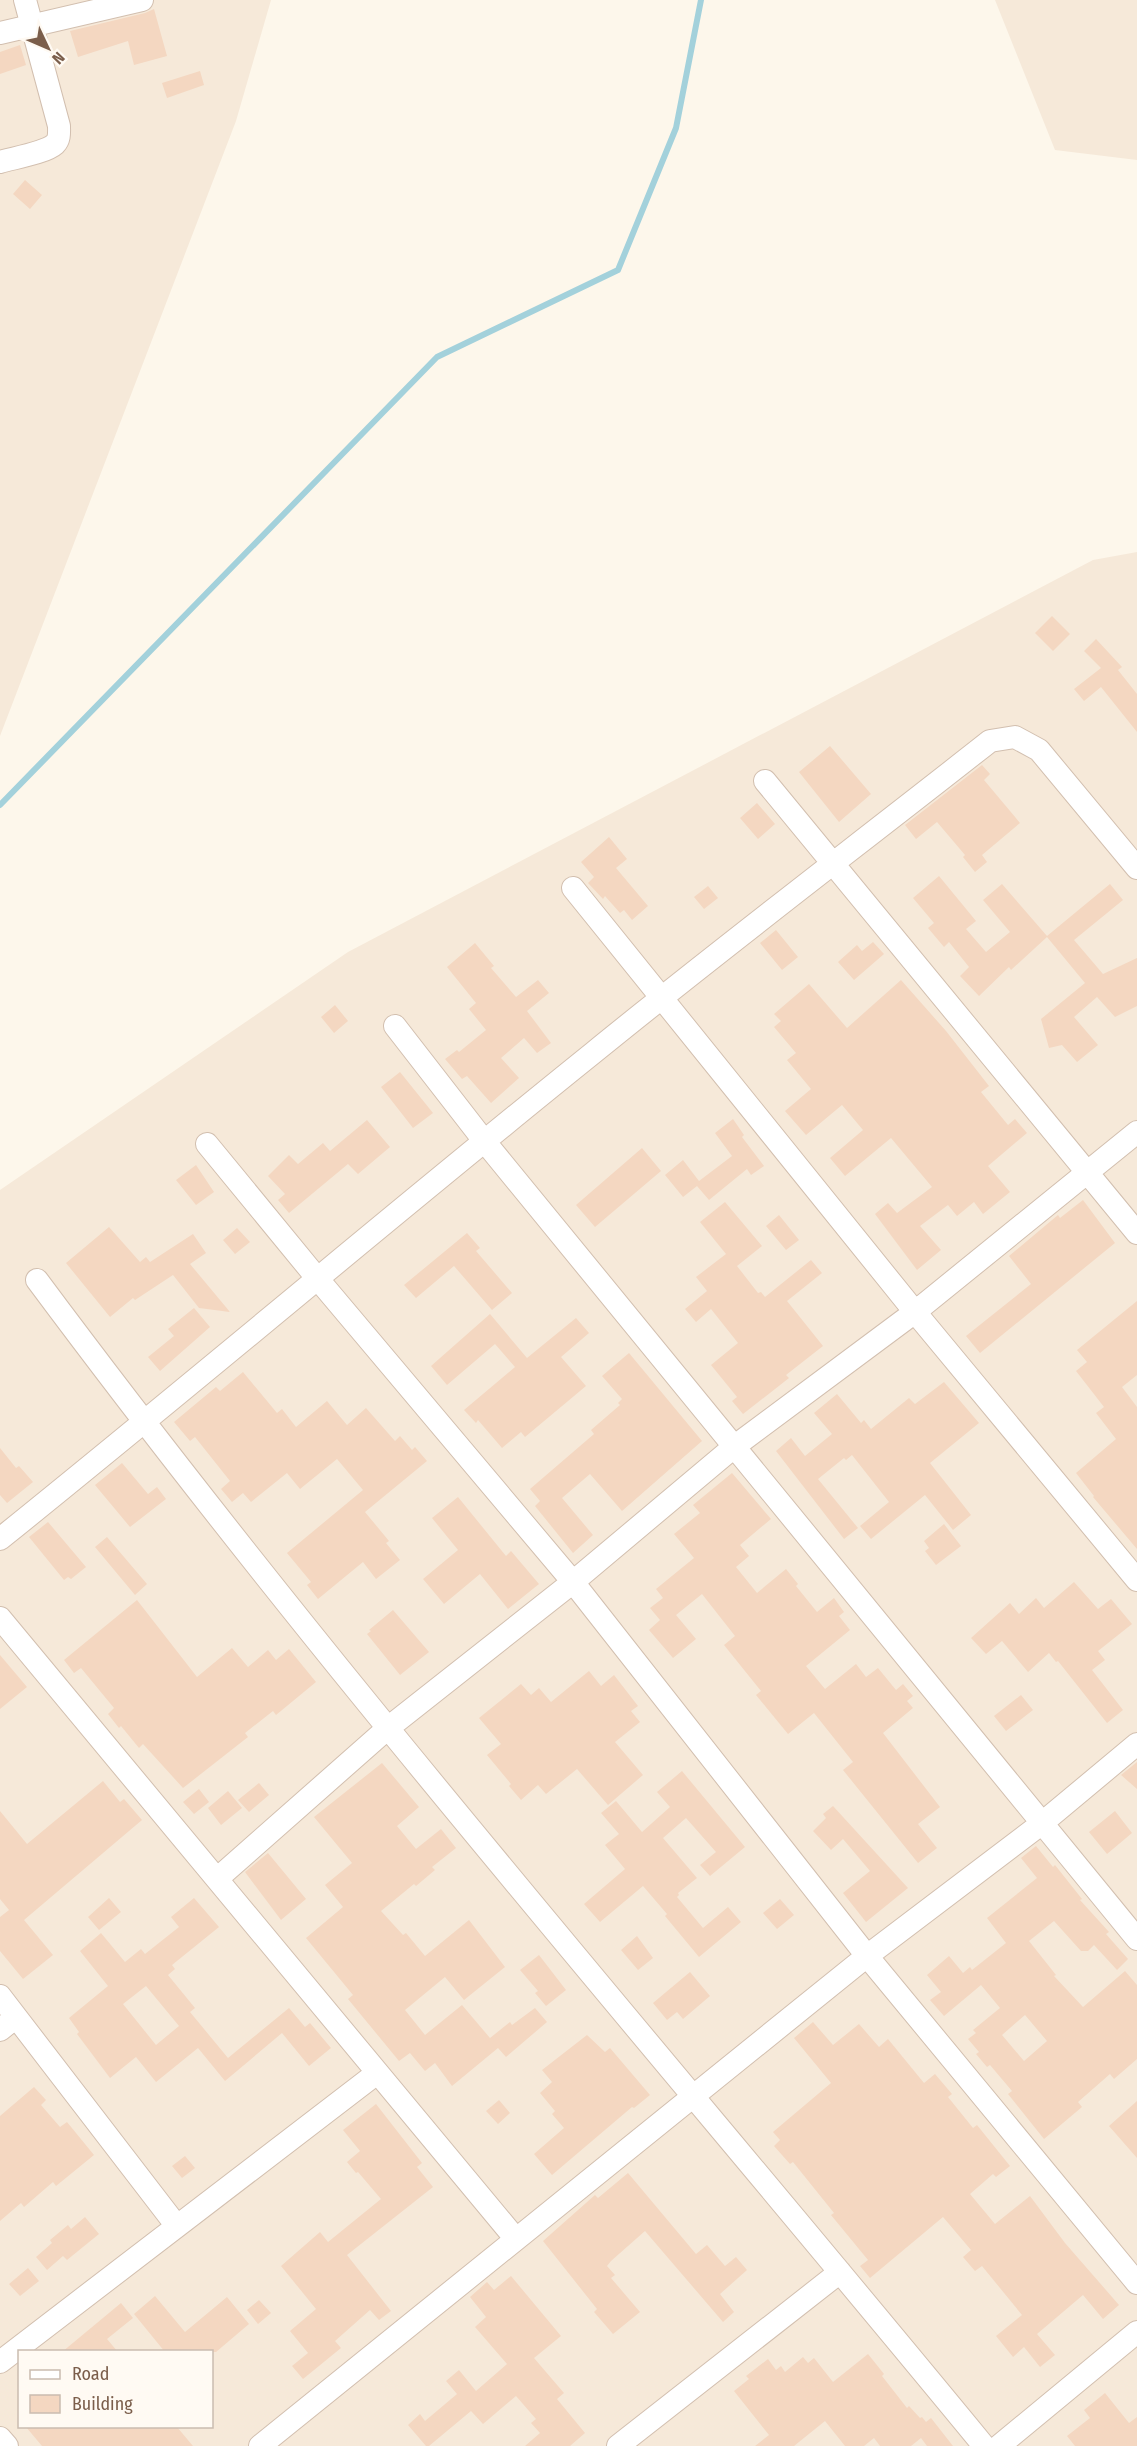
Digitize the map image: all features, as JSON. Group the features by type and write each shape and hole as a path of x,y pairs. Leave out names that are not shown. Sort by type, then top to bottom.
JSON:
{"street":[{"path":"0,162 49,148 57,143 60,135 25,0"},
{"path":"0,33 142,0"},
{"path":"0,1539 144,1424 317,1278 594,1051 990,741 1015,736 1039,750 1137,868"},
{"path":"765,781 1137,1233"},
{"path":"573,888 915,1312 1137,1580"},
{"path":"395,1026 485,1142 1137,1939"},
{"path":"218,1878 388,1728 573,1582 735,1446 915,1312 1137,1132"},
{"path":"207,1144 573,1582 867,1956 1137,2283"},
{"path":"37,1280 144,1424 388,1728 984,2446"},
{"path":"0,1618 515,2238"},
{"path":"260,2446 867,1956 1041,1824 1137,1744"},
{"path":"0,1996 8,2023 176,2225"},
{"path":"0,2362 377,2073"},
{"path":"618,2446 840,2272"},
{"path":"999,2446 1137,2332"},
{"path":"0,2438 7,2446"}],"shaded area":[{"path":"0,0 271,0 236,121 0,736"},
{"path":"995,0 1137,0 1137,160 1055,150"},
{"path":"1137,552 1137,2446 0,2446 0,1190 348,952 1093,560"}],"building":[{"path":"154,9 167,56 134,65 128,41 78,57 70,31"},
{"path":"20,45 26,65 0,74 0,52"},
{"path":"200,71 204,85 167,98 162,83"},
{"path":"25,180 42,195 30,209 13,194"},
{"path":"1052,616 1070,634 1053,651 1035,633"},
{"path":"1096,639 1122,667 1118,670 1137,694 1137,732 1101,687 1084,701 1074,689 1101,668 1084,651"},
{"path":"830,746 871,794 839,822 799,772"},
{"path":"982,765 990,774 984,780 1020,823 982,855 987,862 975,872 963,857 965,855 937,822 916,839 905,825"},
{"path":"757,803 775,824 758,839 740,818"},
{"path":"609,837 627,859 616,868 648,906 632,920 624,910 620,913 605,896 603,899 588,883 594,877 581,862"},
{"path":"939,876 976,921 966,929 986,952 1010,932 983,900 1002,884 1047,936 1110,884 1123,900 1074,940 1103,974 1137,958 1137,1006 1115,1017 1097,997 1074,1017 1098,1045 1077,1062 1062,1045 1049,1048 1041,1019 1085,983 1047,937 1011,970 1009,967 979,996 960,976 969,967 949,942 944,947 928,928 934,923 913,898"},
{"path":"708,886 718,898 704,909 694,897"},
{"path":"776,930 798,957 782,970 760,943"},
{"path":"873,942 884,954 854,980 838,962 857,945 862,951"},
{"path":"475,943 494,966 491,968 516,997 538,980 549,993 527,1011 551,1043 537,1053 524,1038 501,1058 519,1078 491,1103 467,1076 462,1079 445,1059 457,1050 459,1052 486,1030 469,1009 476,1003 447,967"},
{"path":"901,980 946,1031 989,1086 981,1092 1008,1125 1015,1119 1027,1133 988,1166 1010,1192 983,1214 974,1202 957,1216 948,1205 920,1226 941,1250 917,1270 875,1214 888,1203 897,1213 932,1187 891,1138 845,1176 830,1158 863,1130 842,1105 806,1135 785,1111 811,1089 787,1060 796,1053 774,1027 781,1021 774,1014 809,984 847,1028"},
{"path":"335,1005 348,1021 334,1033 321,1017"},
{"path":"400,1072 433,1113 413,1128 381,1087"},
{"path":"733,1119 744,1135 742,1137 764,1166 751,1175 747,1169 709,1200 697,1186 683,1197 665,1175 683,1160 699,1181 732,1156 715,1133"},
{"path":"367,1120 390,1147 358,1174 348,1164 289,1213 278,1200 285,1194 268,1176 289,1155 298,1164 323,1143 330,1151"},
{"path":"642,1148 661,1171 595,1227 576,1205"},
{"path":"196,1165 214,1192 196,1205 176,1180"},
{"path":"1083,1200 1115,1243 980,1353 966,1336 1031,1284 1009,1256 1058,1215 1060,1218"},
{"path":"725,1202 762,1246 737,1266 758,1293 761,1292 765,1297 811,1260 822,1273 787,1301 823,1346 786,1375 789,1378 743,1414 732,1401 737,1397 711,1365 738,1343 711,1309 696,1322 685,1309 707,1291 696,1277 726,1254 700,1222"},
{"path":"779,1215 799,1240 786,1250 766,1226"},
{"path":"109,1227 140,1262 146,1257 150,1262 193,1234 206,1253 190,1264 230,1312 199,1308 173,1275 135,1300 133,1298 110,1317 66,1263"},
{"path":"237,1228 250,1242 235,1254 223,1240"},
{"path":"467,1233 480,1248 476,1251 512,1293 492,1310 454,1266 416,1298 404,1285"},
{"path":"1137,1301 1137,1375 1122,1387 1137,1407 1137,1549 1076,1473 1116,1439 1096,1413 1104,1407 1076,1371 1087,1362 1077,1350"},
{"path":"194,1308 210,1327 160,1371 148,1357 174,1336 168,1329"},
{"path":"490,1314 527,1358 576,1318 589,1333 561,1357 586,1386 525,1437 521,1432 502,1448 478,1420 476,1423 464,1410 515,1367 495,1344 447,1385 431,1366"},
{"path":"629,1353 702,1441 622,1511 590,1474 562,1498 593,1535 573,1553 535,1506 540,1501 530,1489 594,1434 591,1430 620,1405 618,1403 622,1399 602,1376"},
{"path":"243,1372 277,1413 282,1409 296,1427 327,1401 347,1425 366,1408 395,1441 400,1436 412,1450 415,1447 427,1461 365,1512 389,1541 386,1543 400,1560 376,1579 363,1562 318,1599 307,1585 311,1582 287,1553 363,1490 337,1459 300,1489 287,1473 251,1502 243,1493 232,1502 221,1489 230,1481 195,1437 190,1441 174,1422 216,1387 220,1391"},
{"path":"944,1382 979,1423 930,1463 971,1515 953,1530 925,1495 871,1539 860,1526 889,1502 852,1455 846,1460 844,1458 818,1479 858,1528 844,1539 776,1451 791,1438 805,1456 832,1434 814,1413 837,1394 861,1423 864,1420 871,1429 909,1398 915,1404"},
{"path":"0,1448 16,1468 19,1466 33,1482 7,1503 0,1495"},
{"path":"122,1463 148,1494 157,1487 166,1499 130,1527 95,1485"},
{"path":"732,1473 771,1519 740,1545 749,1556 736,1567 757,1593 786,1569 798,1584 796,1586 817,1612 834,1598 844,1612 839,1616 850,1630 806,1666 825,1689 856,1664 866,1677 878,1668 896,1690 903,1684 913,1696 907,1701 913,1708 883,1733 940,1807 918,1824 937,1848 918,1863 843,1770 853,1762 814,1713 788,1734 756,1695 761,1691 724,1645 735,1636 702,1594 676,1615 696,1639 673,1658 649,1630 660,1620 650,1608 663,1598 656,1589 694,1558 674,1534 700,1513 693,1505"},
{"path":"458,1497 506,1556 511,1551 539,1584 508,1609 480,1574 444,1604 423,1579 458,1550 432,1518"},
{"path":"48,1522 86,1567 71,1579 68,1577 64,1580 29,1537"},
{"path":"944,1524 961,1546 936,1565 925,1551 929,1548 924,1541"},
{"path":"107,1537 147,1584 135,1595 95,1547"},
{"path":"1074,1582 1098,1609 1111,1599 1132,1624 1098,1651 1105,1660 1092,1670 1123,1710 1107,1723 1058,1661 1056,1662 1049,1653 1028,1672 1002,1641 986,1654 971,1638 1010,1603 1019,1614 1036,1598 1044,1608"},
{"path":"137,1600 197,1677 232,1648 248,1667 268,1650 276,1660 289,1649 316,1682 276,1715 273,1711 245,1733 248,1737 183,1788 143,1744 139,1748 121,1726 119,1728 108,1714 114,1708 81,1668 74,1673 64,1660"},
{"path":"393,1610 429,1652 400,1675 367,1634"},
{"path":"0,1655 27,1687 0,1709"},
{"path":"589,1671 601,1686 614,1675 638,1706 631,1711 640,1722 615,1742 643,1775 608,1805 577,1769 546,1794 538,1785 521,1800 487,1755 501,1744 479,1718 521,1684 531,1695 539,1688 551,1702"},
{"path":"1021,1695 1033,1710 1006,1731 994,1716"},
{"path":"1137,1762 1137,1789 1121,1775"},
{"path":"382,1763 419,1807 397,1826 416,1849 441,1829 456,1848 432,1867 435,1870 416,1886 414,1884 381,1911 403,1935 406,1933 425,1956 469,1920 505,1967 464,2000 445,1977 405,2010 425,2035 462,2005 490,2038 510,2022 512,2025 535,2008 547,2022 506,2057 498,2048 452,2086 435,2063 425,2071 410,2053 399,2061 348,1999 353,1995 306,1938 343,1907 325,1885 352,1863 314,1817"},
{"path":"682,1771 745,1847 710,1876 700,1865 716,1852 686,1818 663,1838 697,1878 678,1893 677,1897 703,1928 728,1907 741,1922 699,1957 643,1886 600,1922 584,1904 625,1869 605,1845 619,1834 601,1813 616,1801 642,1832 670,1807 657,1792"},
{"path":"103,1781 120,1802 124,1799 142,1820 24,1920 53,1955 23,1979 0,1951 0,1917 9,1910 0,1899 0,1811 27,1844"},
{"path":"259,1783 269,1795 249,1812 238,1800"},
{"path":"199,1789 209,1802 194,1814 183,1802"},
{"path":"228,1791 242,1808 221,1825 208,1808"},
{"path":"833,1806 908,1888 866,1922 843,1893 870,1871 843,1839 831,1850 813,1831 826,1818 823,1814"},
{"path":"1115,1811 1132,1833 1107,1854 1089,1832"},
{"path":"1036,1846 1053,1867 1055,1865 1082,1899 1080,1900 1109,1932 1106,1934 1128,1959 1117,1970 1094,1945 1088,1951 1081,1951 1054,1921 1029,1941 1056,1975 1054,1976 1083,2007 1125,1971 1137,1985 1137,2059 1114,2079 1110,2074 1078,2102 1082,2107 1044,2139 1008,2094 1012,2091 990,2065 987,2067 976,2054 979,2052 968,2039 976,2033 973,2030 1000,2008 981,1985 944,2016 930,2000 941,1992 927,1975 949,1956 963,1973 970,1967 972,1970 1006,1943 987,1918 1037,1878 1021,1858","holes":["1025,2015 1047,2041 1024,2061 1002,2035"]},
{"path":"268,1853 306,1899 281,1920 245,1872"},
{"path":"109,1898 121,1912 99,1930 88,1917"},
{"path":"194,1898 219,1927 172,1965 175,1969 168,1975 195,2008 190,2012 228,2058 289,2008 305,2027 310,2023 331,2048 309,2066 282,2033 225,2081 198,2048 156,2082 136,2057 110,2078 77,2034 79,2032 69,2018 108,1986 80,1951 101,1933 125,1962 141,1949 145,1954 179,1927 171,1917","holes":["146,1986 179,2026 156,2045 123,2004"]},
{"path":"780,1899 794,1915 777,1929 763,1913"},
{"path":"637,1936 653,1958 638,1970 621,1950"},
{"path":"539,1955 566,1990 546,2006 535,1993 538,1991 520,1970"},
{"path":"690,1972 710,1996 683,2019 677,2012 667,2020 653,2003"},
{"path":"813,2022 833,2045 859,2024 879,2047 888,2039 924,2083 935,2074 952,2094 948,2097 973,2128 977,2125 1010,2166 996,2177 993,2174 970,2194 995,2224 1030,2196 1065,2243 1119,2305 1103,2319 1083,2295 1037,2334 1055,2355 1040,2367 1024,2347 1013,2357 996,2336 1022,2315 982,2266 975,2271 963,2257 971,2250 943,2217 870,2278 860,2266 868,2260 831,2215 834,2213 793,2162 790,2164 774,2146 780,2140 773,2132 831,2083 794,2038"},
{"path":"587,2035 605,2052 610,2048 650,2095 634,2108 632,2107 552,2175 534,2154 564,2128 552,2114 555,2111 540,2093 552,2082 542,2070"},
{"path":"34,2087 46,2100 41,2105 60,2127 67,2122 94,2155 56,2186 53,2182 24,2207 21,2203 0,2221 0,2116"},
{"path":"499,2100 510,2113 498,2124 486,2111"},
{"path":"1137,2101 1137,2158 1109,2126"},
{"path":"376,2104 422,2163 417,2167 433,2187 347,2255 391,2311 379,2320 370,2310 335,2341 341,2348 303,2379 292,2366 308,2353 290,2331 316,2309 281,2266 320,2232 328,2242 381,2199 347,2162 360,2151 343,2130"},
{"path":"185,2156 195,2168 182,2178 172,2166"},
{"path":"628,2173 696,2254 707,2245 725,2266 736,2257 747,2270 720,2294 734,2312 723,2322 645,2231 607,2266 615,2275 611,2278 640,2312 613,2334 594,2312 597,2309 543,2241 595,2195 598,2198"},
{"path":"85,2217 99,2234 67,2260 63,2256 47,2270 36,2257 52,2243 50,2240 68,2225 71,2229"},
{"path":"28,2268 39,2281 20,2296 9,2284"},
{"path":"511,2276 561,2336 534,2358 564,2393 557,2399 585,2433 570,2446 525,2446 540,2433 531,2423 536,2419 516,2396 483,2424 471,2411 429,2446 426,2446 408,2425 420,2414 425,2421 457,2394 446,2381 459,2370 476,2391 507,2364 475,2327 486,2317 470,2297 487,2282 494,2290"},
{"path":"155,2296 185,2332 227,2297 249,2324 216,2352 213,2350 163,2350 134,2314"},
{"path":"259,2300 271,2313 258,2324 247,2310"},
{"path":"121,2303 133,2318 107,2339 116,2350 64,2350"},
{"path":"868,2354 907,2408 909,2406 926,2422 931,2418 953,2446 927,2446 921,2438 911,2446 880,2446 874,2438 864,2446 845,2446 825,2421 794,2446 755,2446 769,2435 734,2391 749,2379 746,2376 768,2359 776,2370 781,2366 785,2372 803,2357 808,2363 814,2358 833,2382"},
{"path":"1105,2393 1129,2423 1137,2417 1137,2446 1075,2446 1067,2436 1090,2418 1084,2410"},
{"path":"27,2428 178,2428 193,2446 42,2446"}],"waterway":[{"path":"0,805 437,357 618,270 676,128 701,0"}]}
